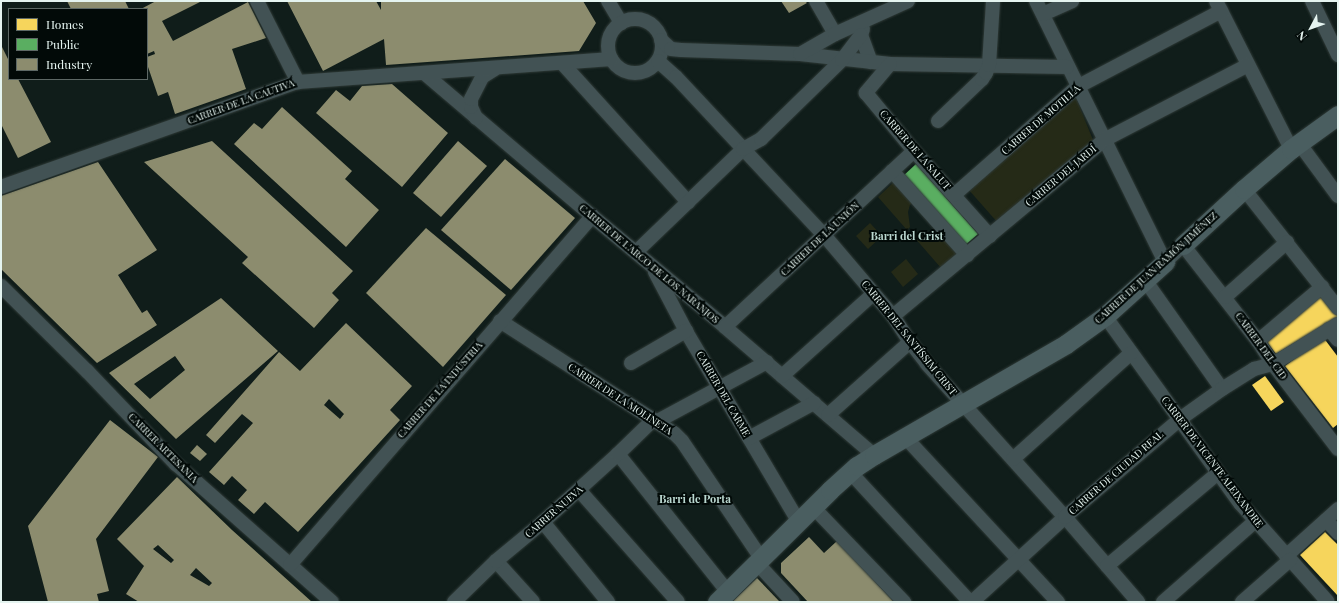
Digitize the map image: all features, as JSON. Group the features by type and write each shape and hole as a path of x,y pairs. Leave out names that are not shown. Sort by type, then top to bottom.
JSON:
{"street":[{"path":"257,1 298,82"},
{"path":"608,1 621,23"},
{"path":"816,1 835,34"},
{"path":"938,121 982,79 989,66 993,1"},
{"path":"1036,1 1067,67 1165,262"},
{"path":"1043,14 1072,1"},
{"path":"1312,1 1338,55"},
{"path":"800,54 835,34 867,20 898,3"},
{"path":"1219,6 1248,65 1295,146 1338,196"},
{"name":"CARRER DE MOTILLA","path":"954,195 1077,87 1219,6"},
{"path":"633,20 646,22 656,29 660,51 648,70 634,73 621,69 611,59 608,46 609,39 621,23 633,20"},
{"path":"636,252 743,149 761,139 842,60 861,35 867,20"},
{"path":"861,35 871,62"},
{"path":"660,51 671,49 800,54 842,60 890,64 1067,67"},
{"name":"CARRER DEL SANTÍSSIM CRIST","path":"660,51 676,76 824,235 893,316 910,342 963,405 1065,517 1138,602"},
{"name":"CARRER DE LA CAUTIVA","path":"1,187 298,82 611,59"},
{"path":"562,63 688,202"},
{"name":"CARRER DE LA SALUT","path":"890,64 866,93 914,151 990,236"},
{"name":"CARRER DEL JARDÍ","path":"893,316 1104,140 1248,65"},
{"path":"476,118 471,107 471,98 473,93 482,77 498,68"},
{"name":"CARRER DE L'ARCO DE LOS NARANJOS","path":"424,73 592,216 726,327 874,455"},
{"name":"CARRER DE JUAN RAMÓN JIMÉNEZ","path":"722,597 758,560 850,472 905,436 963,405 1054,352 1105,316 1244,189 1295,146 1338,115"},
{"name":"CARRER DE LA UNIÓN","path":"726,327 914,151"},
{"path":"892,171 967,255"},
{"path":"1244,189 1288,242 1338,308"},
{"name":"CARRER DE LA INDÚSTRIA","path":"290,565 592,216"},
{"path":"1225,297 1288,242"},
{"name":"CARRER DEL CID","path":"1183,244 1225,297 1258,341 1273,364 1338,449"},
{"name":"CARRER DEL CARME","path":"651,265 686,331 798,521"},
{"path":"1145,280 1222,388"},
{"name":"CARRER ARTESANIA","path":"1,286 87,371 176,464 332,602"},
{"path":"1258,341 1322,287"},
{"path":"782,376 873,294"},
{"path":"676,312 695,302"},
{"name":"CARRER DE VICENTE ALEIXANDRE","path":"1105,316 1131,354 1254,522 1288,558 1322,600"},
{"name":"CARRER DE LA MOLINETA","path":"500,321 674,433 682,441 758,560 793,602"},
{"path":"1334,326 1338,340"},
{"name":"CARRER DE CIUDAD REAL","path":"971,602 1065,517 1180,419 1222,388 1254,369 1273,364 1334,326"},
{"path":"631,363 686,331"},
{"path":"828,415 910,342"},
{"path":"1013,459 1131,354"},
{"name":"CARRER NUEVA","path":"454,602 496,561 544,522 654,421 720,388 766,362"},
{"path":"749,438 814,403"},
{"path":"905,436 1058,602"},
{"path":"618,454 722,597"},
{"path":"850,472 971,602"},
{"path":"1106,566 1218,473"},
{"path":"579,490 678,602"},
{"path":"813,507 904,602"},
{"path":"1242,602 1338,509"},
{"path":"1326,520 1338,533"},
{"path":"544,522 608,602"},
{"path":"1163,602 1254,522"},
{"path":"496,561 533,602"}],"green space":[{"path":"1076,98 1093,140 998,223 968,189"},
{"path":"896,180 914,201 910,205 908,212 910,227 907,230 878,197"},
{"path":"870,223 882,236 868,249 856,236"},
{"path":"942,232 960,252 941,268 914,237 917,234 930,236 937,235"},
{"path":"906,259 918,274 903,287 891,272"}],"building: Homes":[{"path":"1322,294 1338,317 1276,354 1267,342"},
{"path":"1323,337 1338,357 1338,424 1333,428 1285,366"},
{"path":"1265,376 1284,402 1271,411 1252,385"},
{"path":"1325,532 1338,545 1338,596 1300,555"}],"building: Public":[{"path":"916,164 978,234 963,247 902,177"}],"building: Industry":[{"path":"67,1 125,1 128,8 70,8"},
{"path":"156,1 202,1 162,21 173,41 248,2 266,38 232,49 246,89 175,114 168,92 158,96 148,67 148,57 155,54 154,51 148,54 148,8 143,8"},
{"path":"287,1 376,1 381,10 381,1 583,1 596,23 579,51 386,65 384,39 323,71"},
{"path":"781,1 805,1 807,3 789,13"},
{"path":"1,45 8,59 8,80 19,80 51,142 18,158 1,124"},
{"path":"392,84 448,133 402,187 316,113 336,90 350,101 362,86"},
{"path":"282,107 352,171 345,179 379,210 346,247 234,144 254,123 262,129"},
{"path":"212,141 353,271 332,293 339,300 314,328 242,263 248,257 144,162"},
{"path":"458,141 487,166 441,217 413,193"},
{"path":"505,159 575,218 511,290 441,230"},
{"path":"98,162 157,250 118,275 142,313 147,310 157,325 97,363 1,269 1,196"},
{"path":"426,228 506,295 443,367 366,293"},
{"path":"221,298 278,351 176,439 109,373","holes":["175,356 185,370 150,399 134,384"]},
{"path":"346,323 412,386 390,410 400,420 298,532 265,502 254,514 238,500 247,490 232,476 224,485 209,472 253,423 242,414 215,443 206,435 279,352 300,371","holes":["329,399 344,414 340,419 324,405"]},
{"path":"110,420 158,457 96,539 109,591 97,594 99,602 48,602 28,526"},
{"path":"197,445 207,454 200,461 190,453"},
{"path":"177,477 232,530 312,602 139,602 126,594 144,566 117,539","holes":["158,545 174,560 171,563 153,549","196,568 212,583 209,586 190,575"]},
{"path":"809,537 824,553 837,541 894,602 808,602 781,573 781,563"},
{"path":"757,578 780,602 732,602"}],"district":[{"name":"Barri del Crist","path":"907,236"},
{"name":"Barri de Porta","path":"695,499"}]}
